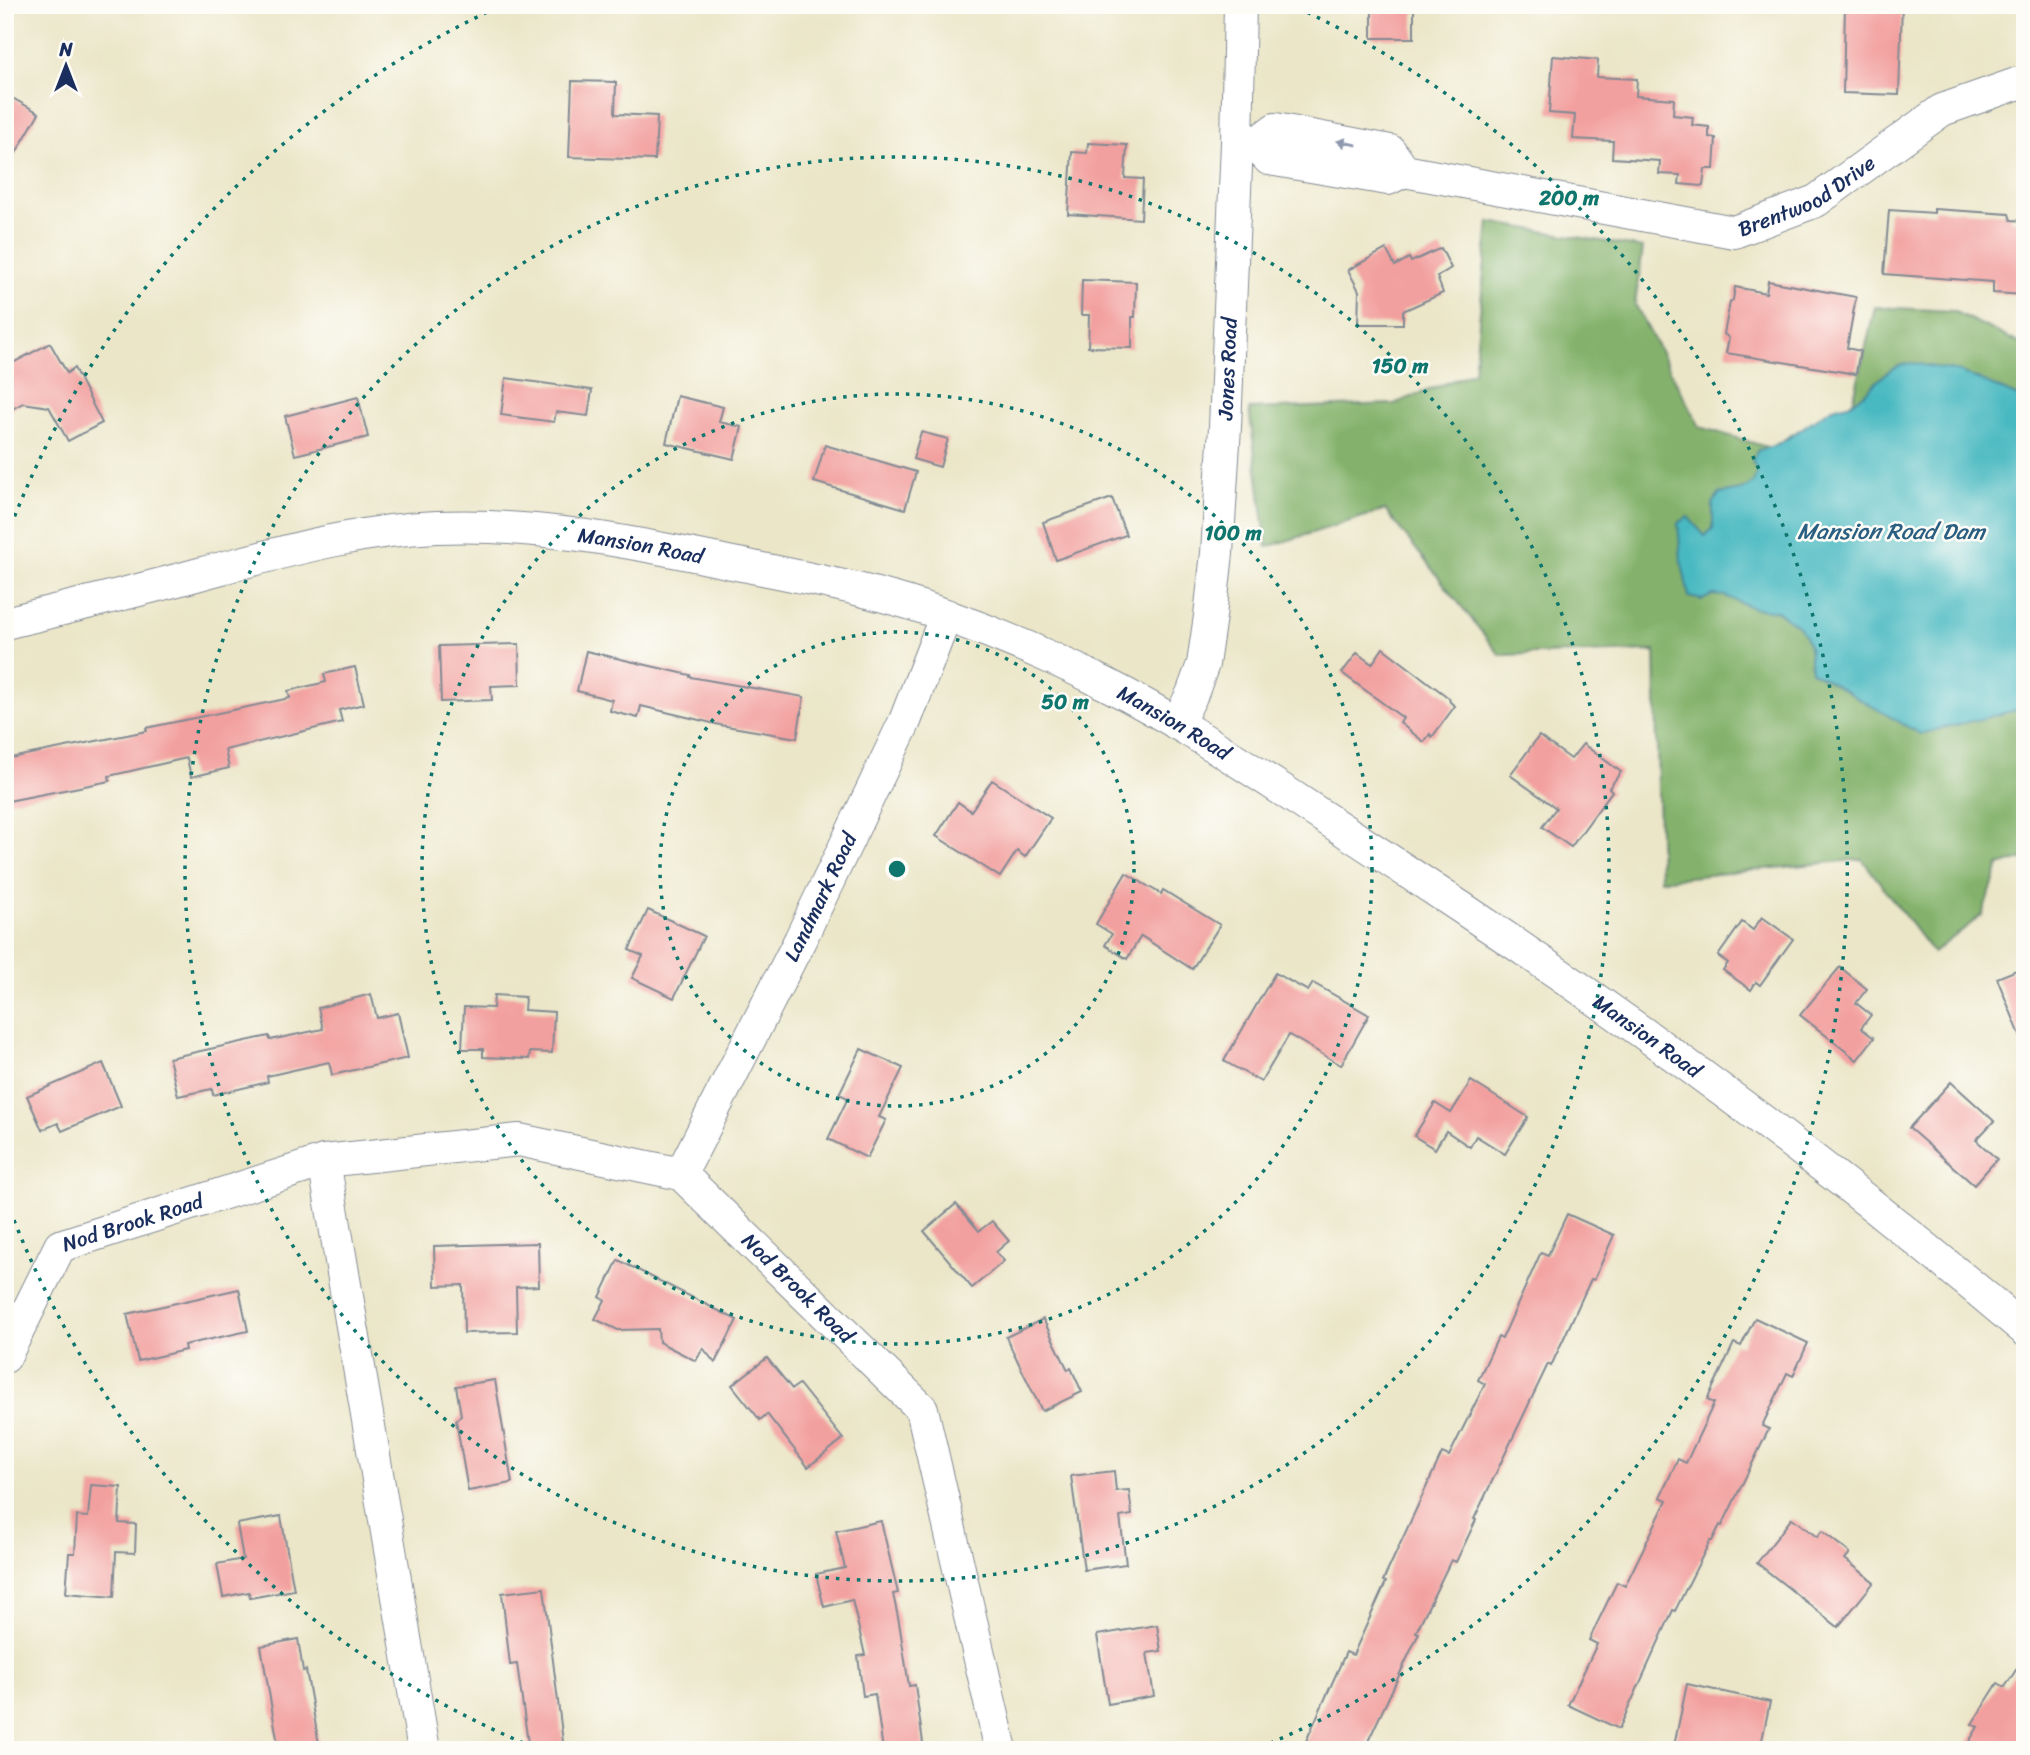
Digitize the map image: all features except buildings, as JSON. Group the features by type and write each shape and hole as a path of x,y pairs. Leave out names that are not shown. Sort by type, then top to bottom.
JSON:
{"street":[{"name":"Jones Road","path":"1177,724 1203,664 1210,616 1246,144 1240,5"},
{"name":"Brentwood Drive","path":"1246,144 1275,129 1390,151 1404,171 1734,232 1816,201 1942,110 2025,83"},
{"name":"Mansion Road","path":"5,623 308,545 380,533 474,526 592,537 692,555 884,597 946,615 1046,656 1107,685 1177,724 1366,844 1581,989 1808,1155 1945,1262 2025,1330"},
{"name":"Landmark Road","path":"681,1174 800,940 899,733 946,615"},
{"name":"Nod Brook Road","path":"5,1357 60,1246 324,1161 519,1140 681,1174 922,1409 1001,1750"},
{"path":"324,1161 424,1750"}],"green space":[{"path":"1489,222 1643,248 1635,304 1700,427 1770,448 1853,402 1875,307 1953,311 2025,346 2025,858 1999,866 1982,915 1933,953 1862,859 1660,880 1655,651 1500,655 1385,510 1267,547 1249,409 1394,404 1474,372"}],"water":[{"name":"Mansion Road Dam","path":"1913,363 1961,372 2025,400 2025,708 1920,734 1811,671 1805,636 1799,627 1776,611 1753,608 1725,596 1713,595 1702,600 1689,597 1681,559 1678,523 1688,517 1705,536 1713,528 1713,504 1719,494 1741,490 1753,483 1757,471 1752,460 1758,450 1778,444 1832,408 1855,401 1896,367"}]}
